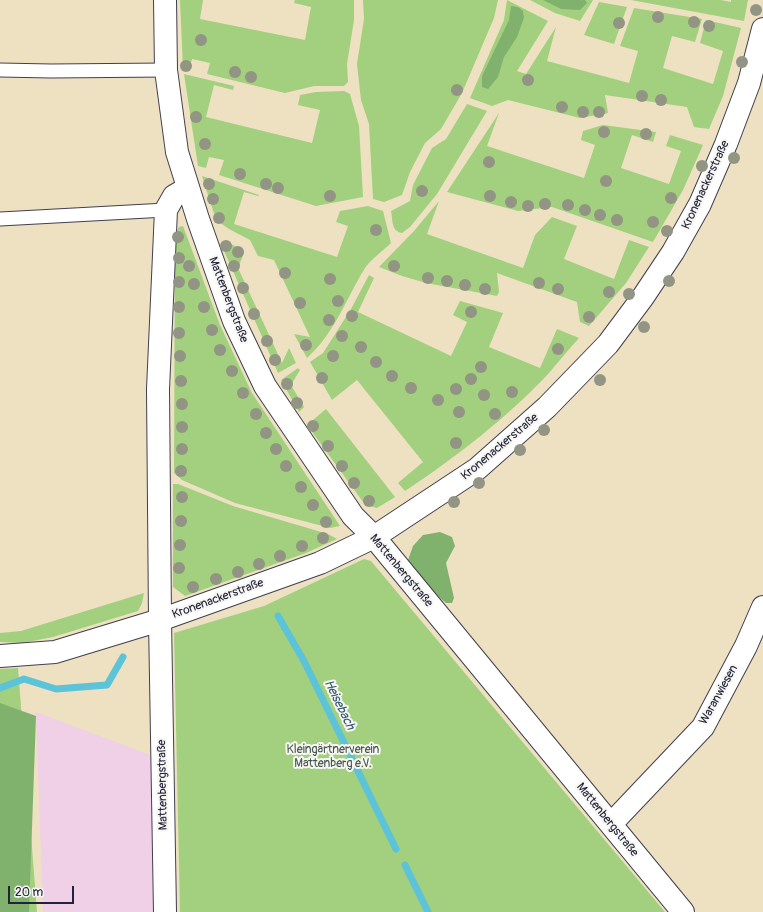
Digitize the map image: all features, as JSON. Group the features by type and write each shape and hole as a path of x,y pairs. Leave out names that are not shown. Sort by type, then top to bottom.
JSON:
{"street":[{"name":"Mattenbergstraße","path":"165,0 166,70 177,152 234,321 265,386 353,516 374,537 683,912"},
{"name":"Kronenackerstraße","path":"0,656 55,652 160,620 320,563 374,537 477,470 547,408 608,344 643,297 673,252 700,204 726,144 749,83 763,29"},
{"path":"166,210 174,196 188,188"},
{"name":"Mattenbergstraße","path":"165,912 158,390 166,210"},
{"name":"Waranwiesen","path":"611,824 702,727 746,646 763,607"}],"lane":[{"path":"0,70 166,70"},
{"path":"0,219 166,210"}],"shaded area":[{"path":"36,712 153,756 154,912 43,912"}],"green space":[{"path":"180,0 203,0 200,19 305,40 311,7 294,3 295,0 354,0 354,20 347,64 348,82 344,86 314,86 285,93 207,74 210,63 192,59 189,70 183,69"},
{"path":"363,0 498,0 494,18 462,93 441,129 425,143 410,172 402,195 384,202 373,199 369,124 361,100 357,64 364,19"},
{"path":"507,0 548,21 517,71 526,74 556,27 547,61 629,83 638,51 620,46 634,8 702,19 695,42 672,36 663,68 713,84 723,51 700,43 706,20 741,28 723,96 709,129 694,127 687,107 605,95 608,113 580,118 508,100 492,106 470,98 504,20"},
{"path":"530,0 593,0 580,21 555,13"},
{"path":"543,0 585,0 587,3 580,10 561,9"},
{"path":"631,0 721,0 731,2 731,0 748,0 744,21"},
{"path":"599,2 627,7 614,44 584,35"},
{"path":"511,6 518,7 523,11 524,18 517,37 504,57 498,77 488,89 482,87 482,76 509,20"},
{"path":"184,74 234,86 233,90 214,85 206,117 312,143 320,110 298,105 300,95 316,92 344,91 350,94 359,126 363,197 316,206 219,175 224,160 209,157 206,168 198,166"},
{"path":"467,104 487,111 437,194 410,227 402,233 398,232 393,225 391,211 410,201 413,185 432,148 446,139"},
{"path":"499,113 487,146 584,178 595,145 581,140 583,131 603,125 656,132 653,142 632,135 621,168 669,184 681,151 666,146 670,135 703,145 683,190 653,242 552,207 518,211 447,192"},
{"path":"202,176 259,195 244,192 234,224 337,257 348,226 336,222 340,211 368,206 383,211 391,243 365,268 339,316 325,338 307,358 294,334 310,337 274,260 258,256 250,240 216,220"},
{"path":"439,201 427,234 523,268 535,235 552,217 577,226 564,259 614,279 629,240 649,247 626,283 589,326 580,322 577,302 497,273 499,292 497,296 426,283 379,267 414,231"},
{"path":"183,226 220,325 252,393 340,526 330,528 235,503 182,480 174,473 175,235 179,227"},
{"path":"224,241 242,249 244,253 238,268 282,363 289,348 296,363 278,373 221,244"},
{"path":"369,275 374,278 358,312 451,356 467,322 453,315 460,301 503,313 489,347 540,368 557,329 579,338 549,373 499,421 462,451 405,491 398,483 423,462 357,380 332,400 310,362 323,353 351,309"},
{"path":"298,368 300,370 291,385 304,407 299,412 281,380"},
{"path":"326,409 395,497 377,508 369,506 363,502 307,425"},
{"path":"173,484 178,484 233,506 328,534 337,539 306,553 185,596 173,587"},
{"path":"440,532 452,537 455,546 446,563 454,598 452,603 446,603 435,594 408,560 413,546 423,535"},
{"name":"Kleingärtnerverein Mattenberg e.V.","path":"364,559 371,561 665,912 180,912 174,633 264,606"},
{"path":"144,593 142,603 138,611 53,637 22,643 0,642 0,633 21,631"},
{"path":"18,668 37,912 0,912 0,669"},
{"path":"0,703 36,716 29,912 0,912"}],"waterway":[{"name":"Heisebach","path":"278,616 304,661 396,849"},
{"name":"Heisebach","path":"0,688 24,679 56,689 107,685 123,657"},
{"name":"Heisebach","path":"405,865 428,912"}]}
